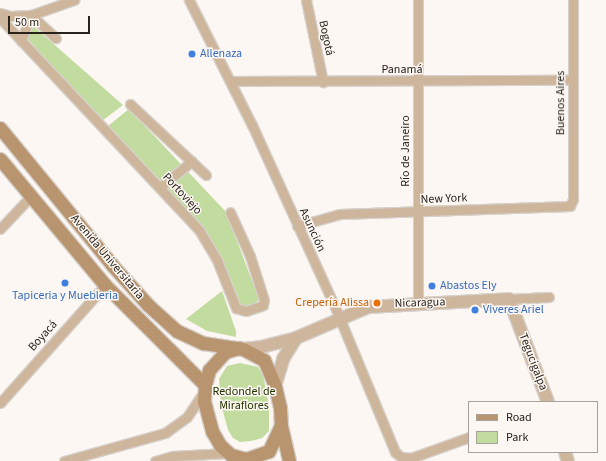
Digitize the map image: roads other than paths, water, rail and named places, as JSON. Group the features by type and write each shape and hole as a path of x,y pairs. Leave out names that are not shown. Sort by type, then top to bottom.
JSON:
{"main road":[{"name":"Avenida Universitaria","path":"0,128 148,305 184,334 203,343 241,348"},
{"name":"Avenida Universitaria","path":"0,159 105,285 204,388"},
{"path":"280,425 274,445 262,455 246,459 231,456 212,431 206,417 204,388 209,370 225,352 241,348 264,360 275,386 280,408 280,425 289,461"}],"street":[{"path":"0,13 10,16 31,15 74,0"},
{"name":"Asunción","path":"189,0 231,82 339,318 395,452 406,459 417,457 468,437"},
{"name":"Bogotá","path":"306,0 323,82"},
{"name":"Río de Janeiro","path":"418,0 418,302"},
{"name":"Buenos Aires","path":"570,206 572,199 573,0"},
{"path":"31,15 56,38"},
{"path":"21,41 31,15"},
{"name":"Portoviejo","path":"0,18 199,230 217,260 236,308 246,311 263,305 264,300 250,256 230,212"},
{"name":"Panamá","path":"231,82 573,80"},
{"path":"130,104 206,175"},
{"path":"160,188 192,161"},
{"path":"0,229 31,196"},
{"name":"New York","path":"297,226 340,214 570,206"},
{"name":"Boyacá","path":"0,403 105,285"},
{"name":"Nicaragua","path":"241,348 261,347 296,338 339,318 368,307 418,302 549,296"},
{"name":"Tegucigalpa","path":"509,299 548,401"},
{"path":"275,386 283,359 296,338"},
{"path":"64,461 166,433 186,417 204,388"},
{"path":"155,461 173,456 231,456"}],"place":[{"name":"Allenaza","path":"192,54"},
{"name":"Tapiceria y Muebleria","path":"65,283"},
{"name":"Abastos Ely","path":"432,286"},
{"name":"Crepería Alissa","path":"377,303"},
{"name":"Viveres Ariel","path":"475,310"}],"park label":[{"name":"Redondel de Miraflores","path":"244,399"}]}
